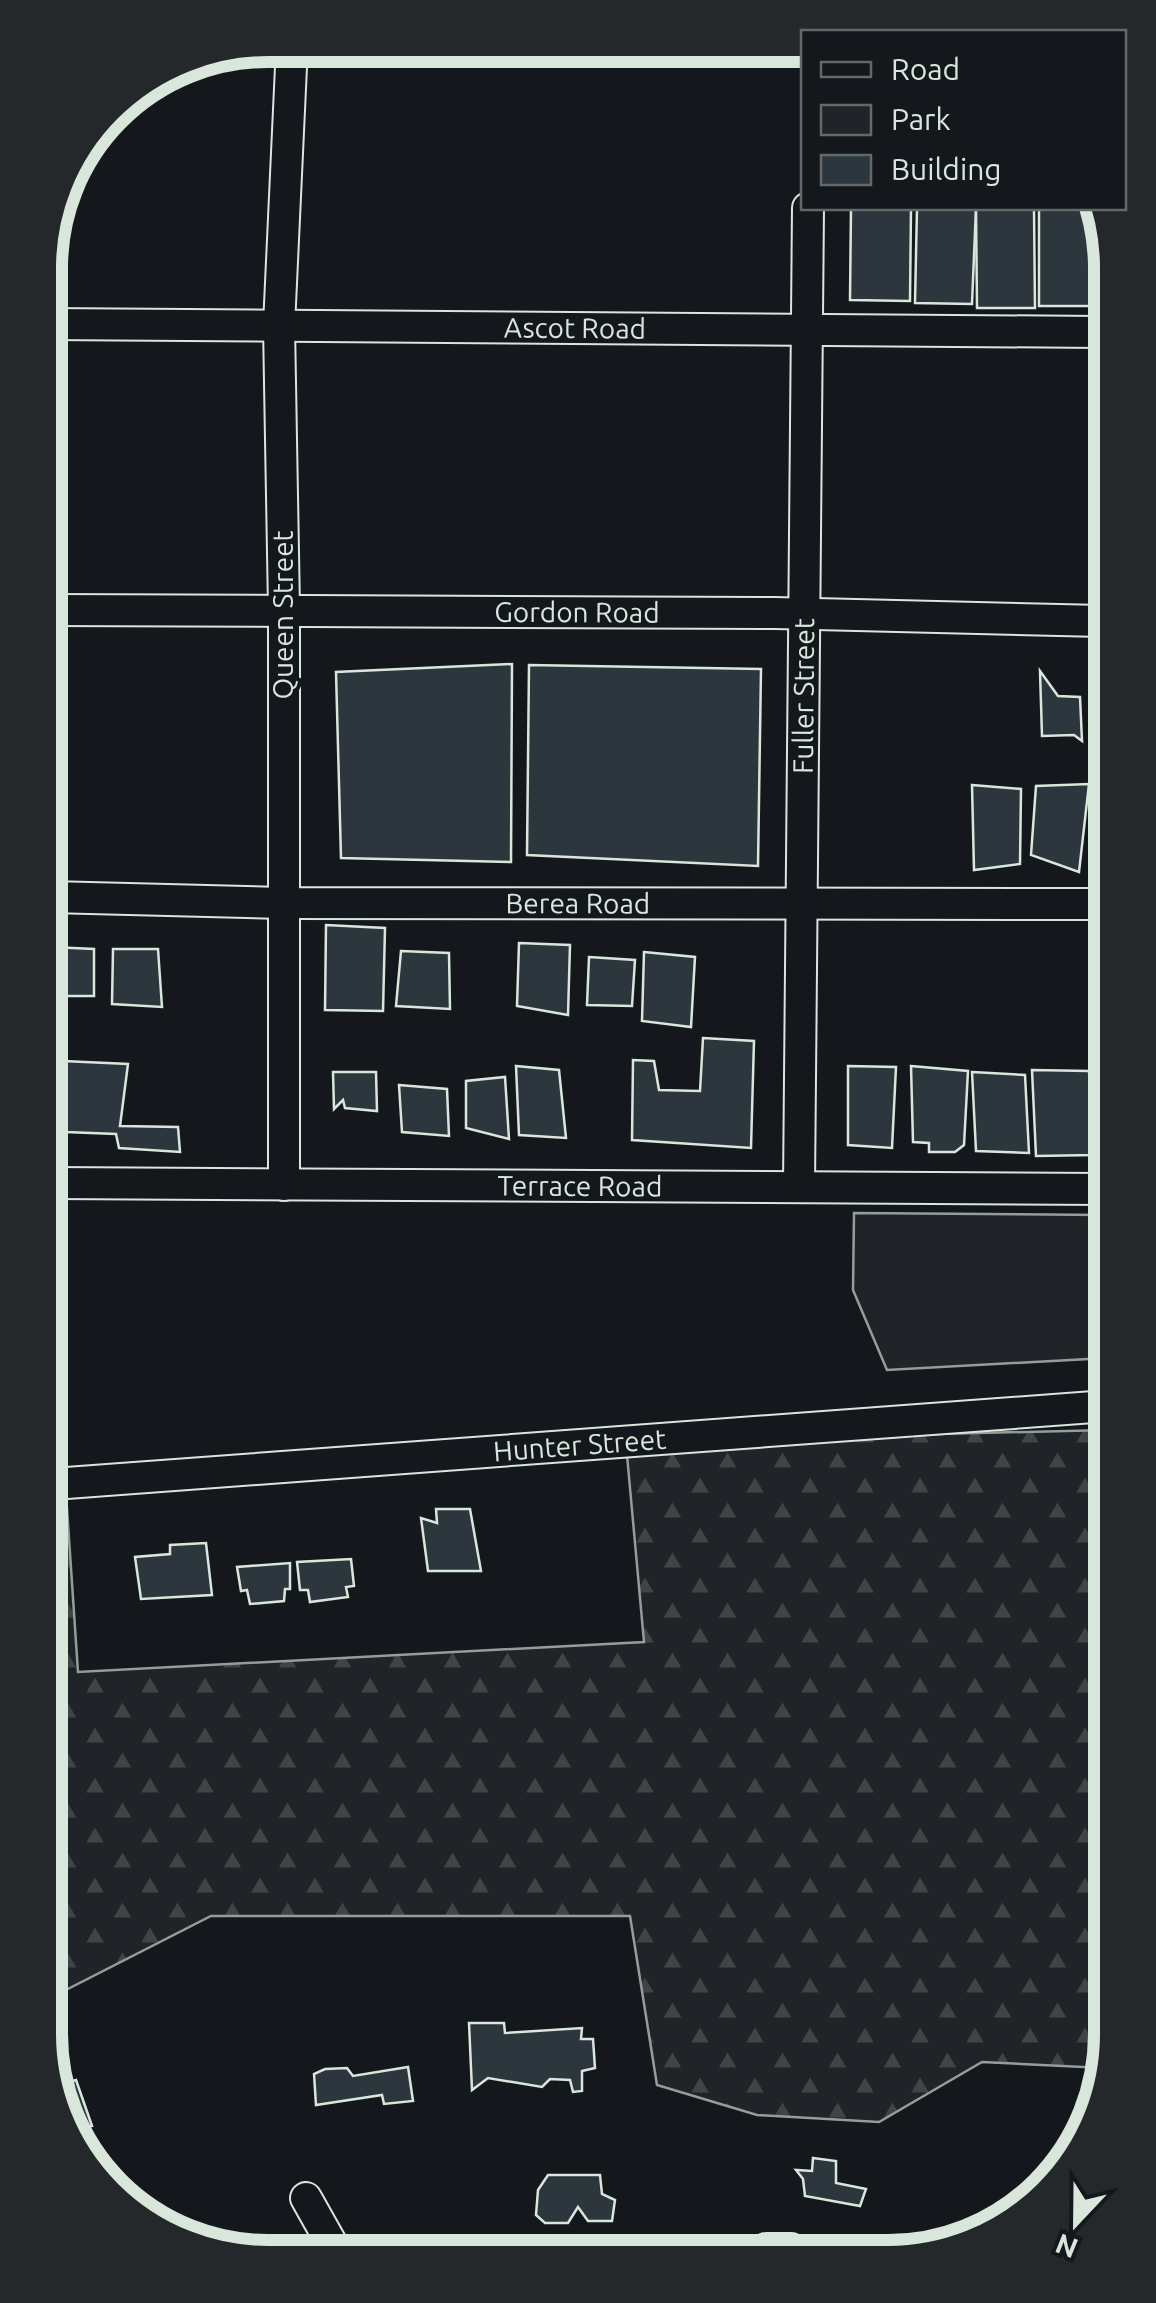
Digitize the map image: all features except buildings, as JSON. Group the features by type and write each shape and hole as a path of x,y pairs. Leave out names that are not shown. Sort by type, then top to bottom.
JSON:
{"street":[{"name":"Queen Street","path":"284,1185 284,609 279,326 291,62"},
{"name":"Fuller Street","path":"798,1186 808,210"},
{"name":"Ascot Road","path":"63,324 1094,332"},
{"name":"Gordon Road","path":"63,610 284,609 1094,620"},
{"name":"Berea Road","path":"63,897 283,902 1094,904"},
{"name":"Terrace Road","path":"62,1184 1093,1189"},
{"name":"Hunter Street","path":"62,1483 1093,1407"},
{"path":"306,2198 330,2240"}],"green space":[{"path":"854,1213 1093,1215 1093,1359 887,1370 853,1290"},
{"path":"1093,1430 1091,2067 982,2062 879,2122 757,2115 657,2085 630,1916 211,1916 62,1992 62,1479 78,1672 644,1642 627,1455 813,1437"}]}
